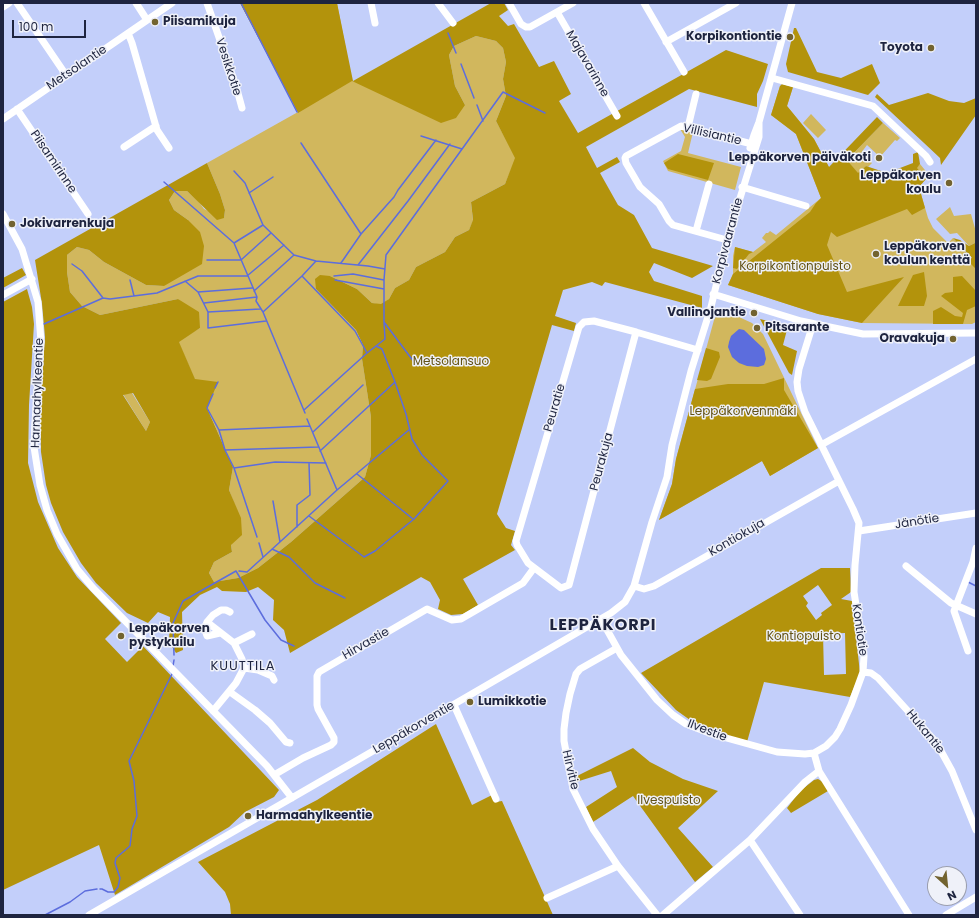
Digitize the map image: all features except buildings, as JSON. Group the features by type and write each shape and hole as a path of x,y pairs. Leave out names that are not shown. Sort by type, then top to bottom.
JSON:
{"street":[{"path":"3,7 9,3"},
{"path":"17,3 66,75"},
{"path":"136,3 147,20"},
{"name":"Metsolantie","path":"3,119 172,3"},
{"name":"Vesikkotie","path":"207,3 236,86 242,108"},
{"path":"371,3 375,23"},
{"path":"438,3 453,23"},
{"path":"509,3 523,26 530,27 573,3"},
{"path":"644,3 684,72"},
{"path":"666,42 736,3"},
{"name":"Korpivaarantie","path":"713,294 742,187 747,179 754,144 759,137 759,122 792,3"},
{"name":"Majavarinne","path":"557,12 617,116"},
{"path":"128,33 156,126 169,148"},
{"path":"772,78 873,106 926,156 930,162"},
{"path":"688,127 696,94"},
{"name":"Piisamirinne","path":"17,109 88,214"},
{"path":"124,147 156,126"},
{"name":"Villisiantie","path":"727,240 673,225 669,222 659,204 640,187 626,163 625,158 678,126 688,127 754,144"},
{"path":"696,231 709,184"},
{"path":"742,187 806,206"},
{"name":"Harmaahylkeentie","path":"3,214 22,249 38,302 41,342 34,423 34,447 40,485 47,510 55,530 77,569 93,588 274,775 292,798"},
{"path":"3,295 32,279"},
{"path":"713,294 813,324 863,334 976,334"},
{"name":"Leppäkorventie","path":"89,915 454,705 601,619 625,602 634,586 652,522 668,476 672,445 711,307 713,294"},
{"name":"Peuratie","path":"564,588 557,587 528,563 516,541 578,328 584,322 594,321 698,350"},
{"name":"Kontiotie","path":"813,324 799,369 797,382 800,400 856,516 859,531 854,592 864,656 863,672 856,694 840,730 826,746 814,753"},
{"name":"Peurakuja","path":"564,588 569,585 636,332"},
{"path":"821,445 976,359"},
{"name":"Kontiokuja","path":"634,586 644,589 654,586 839,481"},
{"name":"Jänötie","path":"859,531 976,513"},
{"path":"968,652 954,611 973,562 976,548"},
{"path":"906,566 939,594 956,606 976,614"},
{"name":"Hirvastie","path":"274,775 334,742 334,738 317,705 319,672 427,609 452,620 462,619 523,583 534,568"},
{"path":"213,711 230,692 244,668 242,659 234,643 207,622 213,615 221,610 230,612"},
{"name":"Ilvestie","path":"601,619 617,648 657,700 673,715 686,724 702,731 763,749 790,753 814,753"},
{"path":"234,643 252,634"},
{"name":"Hirvitie","path":"617,648 585,665 576,674 570,694 564,729 564,741 573,789 593,829 618,866 657,915"},
{"path":"244,668 258,670 272,676 274,680"},
{"name":"Hukantie","path":"863,672 871,673 878,678 936,742 952,771 976,830"},
{"path":"230,692 255,710 270,723 286,742 290,743"},
{"path":"454,705 496,799"},
{"path":"814,753 819,771 909,915"},
{"path":"663,915 750,840 805,782 819,771"},
{"path":"750,840 800,915"},
{"path":"546,898 618,866"},
{"path":"946,915 976,897"}],"green space":[{"path":"240,3 337,3 352,81 465,105 455,86 449,55 454,46 476,36 496,41 503,48 506,62 503,79 506,96 496,121 516,158 505,184 471,202 473,221 469,230 455,237 445,252 416,267 409,280 395,288 389,299 381,305 372,303 357,289 330,276 316,289 356,330 363,345 362,359 371,417 371,455 365,477 291,542 258,568 238,578 214,582 209,573 214,562 232,552 231,545 240,518 229,490 233,467 178,341 200,328 178,299 100,315 82,306 70,292 67,272 67,255 77,247 89,250 104,262 146,285 164,286 188,220 174,210 169,200 175,191 187,191 204,209 224,218 225,210 207,163 298,112"},
{"name":"Metsolansuo","path":"240,3 337,3 353,81 491,3 504,3 508,10 499,16 508,26 514,24 539,67 554,61 571,94 559,101 578,133 726,50 768,64 757,94 757,107 689,89 586,147 597,168 617,157 620,162 600,173 618,205 634,215 652,248 713,266 692,278 654,263 649,272 654,281 702,296 702,308 605,282 602,286 592,282 563,290 555,316 576,323 574,331 552,325 497,514 506,528 515,531 511,545 515,550 463,579 478,605 463,614 451,615 438,609 440,600 430,582 421,577 290,653 284,630 273,620 274,600 258,587 246,592 222,591 217,587 200,595 182,612 183,650 176,653 169,642 170,617 158,612 148,623 127,613 96,583 81,563 63,532 51,503 46,485 41,452 40,411 45,337 42,304 35,260 207,163 225,210 224,218 217,220 187,191 175,191 169,200 174,210 188,220 200,232 204,246 202,264 164,286 146,285 104,262 89,250 77,247 67,255 67,272 70,292 82,306 100,315 178,299 199,312 200,328 179,342 195,379 218,382 207,408 233,467 229,490 241,518 242,535 231,545 232,552 214,562 209,573 214,582 238,578 258,568 291,542 365,477 371,455 371,417 362,359 363,345 356,330 316,289 315,279 320,275 330,276 357,289 372,303 381,304 389,299 395,288 409,280 416,267 445,252 455,237 469,230 473,220 471,202 505,184 515,158 496,121 506,96 503,79 506,62 503,48 496,41 476,36 454,46 449,55 455,86 465,105 456,118 441,123 352,81 298,113","holes":["133,393 150,422 146,431 123,395"]},
{"path":"794,28 796,28 817,72 841,78 872,64 880,83 868,95 788,72 786,64"},
{"name":"Korpikontionpuisto","path":"782,84 793,87 787,106 814,139 829,167 877,117 883,123 847,160 858,173 866,166 887,173 913,163 913,154 918,152 920,164 917,168 926,179 919,187 925,208 912,215 907,209 837,237 831,232 827,245 847,292 904,277 862,323 818,314 728,285 733,274 810,212 821,198 796,134 771,115 780,86"},
{"name":"Korpikontionpuisto","path":"780,86 793,87 787,106 814,139 843,194 910,175 920,164 929,175 919,187 928,218 933,228 948,243 953,238 972,259 976,258 976,322 972,324 862,323 818,314 728,285 733,274 733,256 735,247 753,252 766,242 762,238 766,233 770,231 776,235 821,198 796,134 771,115"},
{"path":"928,93 949,101 964,103 976,98 976,115 941,165 940,158 875,97 877,94 889,105"},
{"path":"811,114 826,130 818,138 803,123"},
{"path":"883,123 900,138 897,141 895,140 880,157 867,145 861,153 872,163 868,167 866,166 858,174 847,160"},
{"path":"680,129 693,132 688,153 741,167 735,190 668,171 663,161 681,151 685,137"},
{"path":"678,154 714,163 708,180 668,169 664,163"},
{"path":"950,207 954,216 971,214 976,232 975,243 969,246 957,233 950,234 936,219"},
{"path":"953,238 960,240 969,246 975,243 976,240 976,269 967,260 972,258"},
{"path":"735,247 753,252 749,254 737,269 733,268"},
{"path":"22,268 26,275 3,288 3,278"},
{"path":"924,272 927,296 924,306 898,306 913,275"},
{"path":"962,276 976,291 976,306 967,310 963,324 933,324 933,311 941,307 955,316 962,317 963,313 941,296 945,293 953,292 953,277"},
{"path":"27,289 32,307 34,324 29,405 28,463 38,502 58,548 77,577 121,623 105,639 127,662 143,646 279,790 274,797 245,812 229,827 115,895 99,845 3,890 3,302"},
{"name":"Leppäkorvenmäki","path":"728,312 752,323 763,334 818,448 770,476 762,461 659,520 672,484 676,459 714,320 717,315"},
{"path":"760,319 788,326 783,345 797,351 792,375 789,373"},
{"path":"706,348 719,352 720,357 711,379 707,381 697,380"},
{"name":"Leppäkorvenmäki","path":"784,378 784,390 818,448 770,476 762,461 659,520 672,484 676,459 695,389 728,384 764,384"},
{"path":"132,393 150,422 146,431 123,394"},
{"name":"Kontiopuisto","path":"821,568 850,568 851,592 841,599 852,601 860,673 850,697 764,682 747,742 697,725 676,710 641,673","holes":["818,585 832,605 821,613 822,615 816,620 806,606 808,603 803,596","845,633 846,674 824,675 823,634"]},
{"path":"436,724 472,805 492,795 496,802 502,801 553,915 231,915 230,904 225,892 198,862 317,800"},
{"name":"Ilvespuisto","path":"633,748 650,762 683,779 718,791 678,828 713,867 695,882 633,796 593,822 586,807 617,787 611,771 576,782 575,777"},
{"path":"818,779 823,782 828,791 791,813 787,808 800,791 814,780"}],"water":[{"path":"739,329 744,330 764,349 766,359 764,365 758,367 747,366 739,363 732,357 728,347 729,342 731,336"}],"waterway":[{"path":"241,3 297,112"},
{"path":"448,33 456,53"},
{"path":"461,64 474,98"},
{"path":"414,362 384,322 384,280 386,255 503,92 545,113"},
{"path":"477,105 483,121"},
{"path":"421,136 462,149"},
{"path":"341,263 361,234 394,197 436,140"},
{"path":"301,143 361,234"},
{"path":"358,265 450,144"},
{"path":"234,171 245,183 263,225 294,255 316,261 385,269"},
{"path":"249,193 273,177"},
{"path":"164,182 234,243 257,297 256,301 263,312 305,413"},
{"path":"234,243 263,225"},
{"path":"207,260 241,260 271,233"},
{"path":"44,324 103,298 110,299 157,293 198,276 247,276 284,245"},
{"path":"254,291 294,255"},
{"path":"263,312 316,261"},
{"path":"72,264 82,271 103,298"},
{"path":"334,276 353,274 384,280"},
{"path":"302,276 355,331 367,353"},
{"path":"130,280 134,296"},
{"path":"335,280 384,289"},
{"path":"185,281 198,292 208,312 208,328 266,321"},
{"path":"198,292 252,288"},
{"path":"204,303 257,297"},
{"path":"208,312 260,309"},
{"path":"304,410 367,353 385,339 384,322"},
{"path":"309,516 364,557 375,551 414,519 448,481 422,455 412,439 406,414 395,382 382,349 376,346"},
{"path":"215,388 218,382"},
{"path":"320,451 395,382"},
{"path":"313,432 363,385"},
{"path":"213,394 207,408 219,430 225,450 234,468 257,537"},
{"path":"307,419 337,490"},
{"path":"219,430 310,426"},
{"path":"239,571 247,572 337,490 410,429"},
{"path":"225,450 318,447"},
{"path":"234,468 275,462 326,463"},
{"path":"297,527 297,505 310,495 309,463"},
{"path":"357,474 413,519"},
{"path":"273,501 280,542"},
{"path":"259,543 263,557"},
{"path":"272,549 289,557 315,583 345,598"},
{"path":"174,655 173,623 183,601 236,571 265,620 281,640 294,646"},
{"path":"968,582 976,586"},
{"path":"173,666 174,660"},
{"path":"100,889 108,892 114,892 118,887 120,878 115,863 116,858 130,846 132,829 137,816 134,781 129,761 172,674"},
{"path":"45,915 70,902 85,891 97,889"}],"place":[{"name":"Piisamikuja","path":"155,22"},
{"name":"Korpikontiontie","path":"790,37"},
{"name":"Toyota","path":"931,48"},
{"name":"Leppäkorven päiväkoti","path":"879,158"},
{"name":"Leppäkorven koulu","path":"949,183"},
{"name":"Jokivarrenkuja","path":"12,224"},
{"name":"Leppäkorven koulun kenttä","path":"876,254"},
{"name":"Vallinojantie","path":"754,313"},
{"name":"Pitsarante","path":"757,328"},
{"name":"Oravakuja","path":"953,339"},
{"name":"Leppäkorven pystykuilu","path":"121,636"},
{"name":"Lumikkotie","path":"470,702"},
{"name":"Harmaahylkeentie","path":"248,816"}],"district":[{"name":"LEPPÄKORPI","path":"603,626"},
{"name":"KUUTTILA","path":"243,667"}]}
